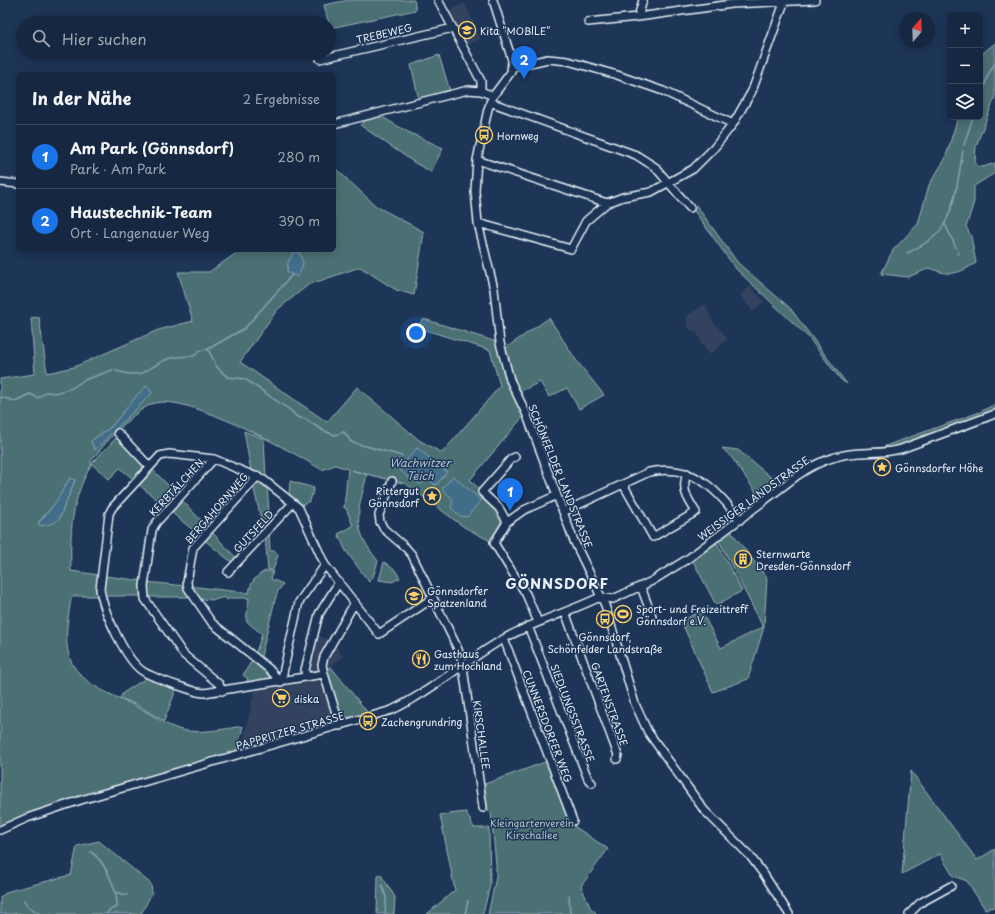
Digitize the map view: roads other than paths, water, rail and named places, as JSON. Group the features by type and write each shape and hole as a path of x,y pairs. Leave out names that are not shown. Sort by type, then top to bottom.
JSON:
{"street":[{"path":"438,0 481,81 481,91"},
{"path":"492,99 508,77 512,67 512,60 493,0"},
{"path":"638,17 643,0"},
{"path":"588,22 638,17 732,4 815,0"},
{"path":"478,223 571,249 586,221 607,203 622,197 651,192 670,183 693,169 714,148 734,124 752,91 785,1"},
{"name":"TREBEWEG","path":"336,55 453,28"},
{"path":"512,67 548,59 568,61 617,75 663,91 734,124"},
{"path":"336,123 457,92 468,90 481,91 492,99 636,155 655,167 690,208"},
{"name":"SCHÖNFELDER LANDSTRASSE","path":"492,99 477,160 475,192 478,223 494,289 502,351 510,380 526,413 574,541 605,605 641,718 656,744 681,780 704,810 750,856 765,876 788,913"},
{"path":"477,160 607,203"},
{"path":"0,182 16,184"},
{"name":"WEISSIGER LANDSTRASSE","path":"600,597 613,599 641,587 689,558 807,469 826,459 849,454 894,451 942,435 995,414"},
{"path":"118,433 150,467"},
{"path":"324,674 222,691 196,692 144,672 137,666 111,627 100,589 109,514 112,508 164,454 214,459 258,476 299,508 325,564 379,634 433,598"},
{"path":"507,522 498,508 482,492 510,459 515,457"},
{"name":"KERBTÄLCHEN","path":"214,459 156,523 152,530 144,586 145,599 184,655 218,684 222,691"},
{"path":"563,512 649,472 662,469 687,473 706,483 740,520"},
{"path":"623,484 653,537 696,512 686,497 683,487 687,473"},
{"name":"BERGAHORNWEG","path":"258,476 193,548 187,582 188,588 212,624 269,669 281,682"},
{"name":"KIRSCHALLEE","path":"392,481 379,515 380,522 384,529 412,555 457,647 462,665 483,808"},
{"path":"538,622 526,594 494,543 507,522 524,510 553,497"},
{"name":"GUTSFELD","path":"228,572 293,503"},
{"path":"281,682 299,602 325,564"},
{"path":"306,677 305,670 319,614 339,582"},
{"path":"641,587 652,616"},
{"name":"PAPPRITZER STRASSE","path":"0,830 81,800 371,717 402,705 504,639 528,626 600,597"},
{"path":"340,726 322,664 324,657 355,602"},
{"name":"GARTENSTRASSE","path":"565,612 618,755 617,759"},
{"name":"SIEDLUNGSSTRASSE","path":"528,626 588,779 592,783"},
{"name":"CUNNERSDORFER WEG","path":"504,639 573,821"},
{"path":"910,914 920,903 951,886"}],"water":[{"path":"294,252 300,253 303,264 298,277 287,272 288,263"},
{"path":"147,386 152,393 95,450 91,441 111,427 138,394"},
{"name":"Wachwitzer Teich","path":"417,448 447,472 436,485 429,480 420,484 411,480 401,471 408,458"},
{"path":"453,476 481,500 467,517 460,516 451,508 453,499 442,489"},
{"path":"70,478 75,480 59,519 54,523 40,526 38,524 56,502"}],"waterway":[{"path":"983,91 988,75 995,63"},
{"path":"964,145 972,120"},
{"path":"907,253 934,237 945,223 954,197 963,151"},
{"path":"945,224 959,254"},
{"path":"208,349 245,328 292,275"},
{"path":"0,397 15,401 30,394 38,398 46,392 55,393 72,388 84,380 113,370 128,374 140,374 165,360 175,357 194,356 199,351 208,349 217,367 227,377 245,379 290,410 297,417 305,419 324,431 335,435 344,432 351,442 402,456"},
{"path":"91,852 106,869 113,885 117,900 117,907 109,910 107,914"},
{"path":"382,885 386,897 385,914"},
{"path":"116,892 127,895"},
{"path":"569,895 570,914"},
{"path":"24,900 28,906 40,914"},
{"path":"465,914 468,901"}],"place":[{"name":"Kita \"MOBILE\"","path":"467,30"},
{"name":"Haustechnik-Team","path":"524,79"},
{"name":"Hornweg","path":"484,135"},
{"name":"Gönnsdorfer Höhe","path":"882,467"},
{"name":"Rittergut Gönnsdorf","path":"432,496"},
{"name":"Am Park (Gönnsdorf)","path":"510,511"},
{"name":"Sternwarte Dresden-Gönnsdorf","path":"743,559"},
{"name":"Gönnsdorfer Spatzenland","path":"414,596"},
{"name":"Sport- und Freizeittreff Gönnsdorf e.V.","path":"623,614"},
{"name":"Gönnsdorf, Schönfelder Landstraße","path":"605,619"},
{"name":"Gasthaus zum Hochland","path":"421,659"},
{"name":"diska","path":"281,698"},
{"name":"Zachengrundring","path":"368,721"}],"district":[{"name":"GÖNNSDORF","path":"557,583"}],"park label":[{"name":"Kleingartenverein Kirschallee","path":"532,828"}]}
